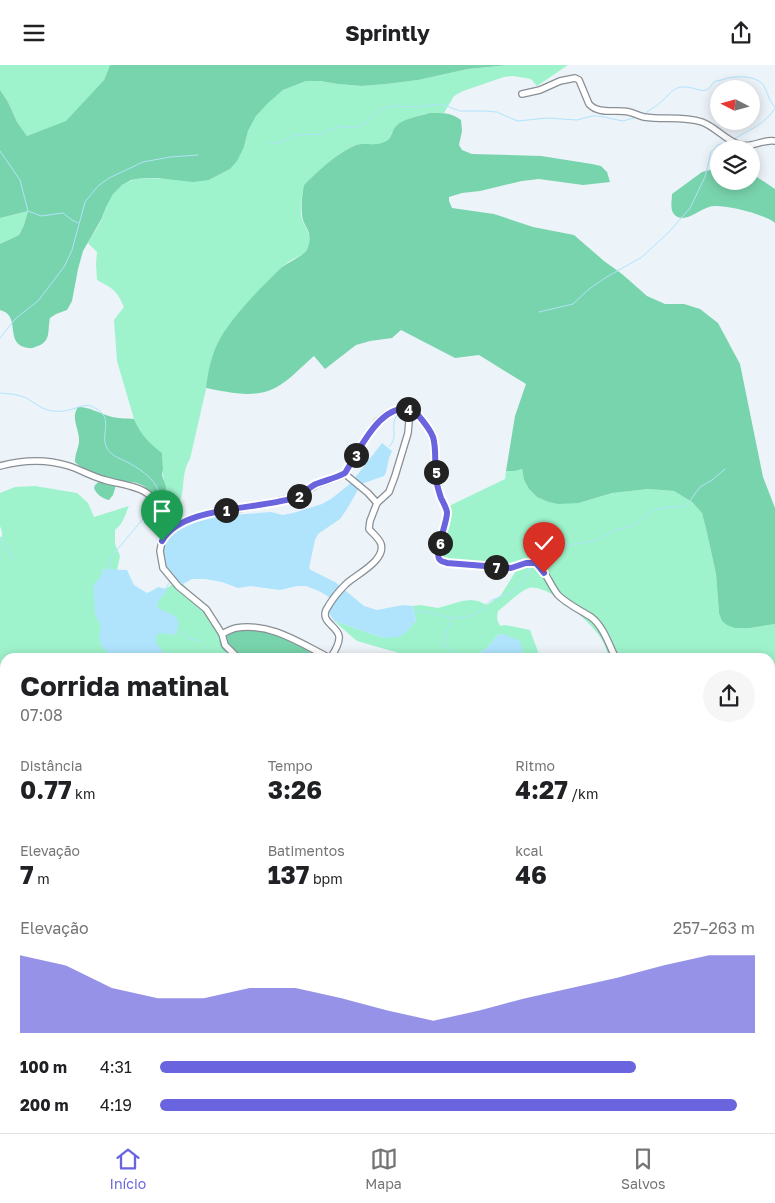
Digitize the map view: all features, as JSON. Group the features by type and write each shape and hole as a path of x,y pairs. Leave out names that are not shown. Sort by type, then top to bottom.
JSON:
{"street":[{"path":"522,95 560,81 575,78 579,80 589,104 598,110 628,112 644,117 692,120 708,125 740,145 775,141"},
{"path":"332,653 338,643 339,636 328,622 326,610 343,587 372,564 381,553 381,544 369,529 370,521 377,503 389,492 395,476 408,433 410,409"},
{"path":"232,653 225,645 222,634 206,609 178,586 163,567 160,551 165,535 197,516 297,497 316,485 338,477 345,473 378,422 392,411 410,409 416,413 430,430 434,443 436,477 447,511 438,554 440,560 447,563 511,568 526,563 536,563 565,601 597,622 613,653"},
{"path":"0,467 27,461 48,462 68,466 104,480 142,490 158,506 168,533"},
{"path":"345,473 377,503"},
{"path":"222,634 236,629 263,629 282,634 322,653"}],"green space":[{"path":"0,65 110,65 104,80 66,122 27,136 17,122 0,90"},
{"path":"110,65 509,65 468,69 418,80 362,86 306,81 283,90 256,116 248,131 244,147 237,161 230,169 209,180 193,182 142,178 131,180 122,185 113,194 83,251 72,301 67,310 50,318 48,336 44,342 32,348 24,347 18,344 15,339 10,317 0,310 0,244 19,235 28,211 0,218 0,90 17,122 27,136 66,121 104,80"},
{"path":"509,65 568,65 537,86 531,79 513,76 504,77 463,91 454,96 444,113 429,113 403,122 397,125 390,138 383,143 360,144 349,148 328,163 304,185 301,211 310,240 308,248 304,253 281,268 251,299 230,325 219,344 214,354 190,459 185,471 180,501 172,520 159,515 164,479 162,453 150,444 139,430 117,361 114,320 124,307 114,290 97,280 97,252 88,243 102,219 105,208 116,191 129,181 142,178 209,180 230,169 244,147 248,131 256,116 267,103 283,90 306,81 362,86 418,80 468,69"},
{"path":"429,113 450,114 461,120 462,131 459,145 462,150 472,154 541,156 592,164 601,166 607,172 610,182 583,185 539,179 522,181 449,197 452,208 494,214 533,227 574,235 647,296 665,304 684,304 700,309 718,323 740,364 763,477 775,508 775,624 735,628 722,621 719,613 716,574 702,513 692,502 674,491 648,489 612,493 579,503 558,504 537,497 524,480 522,469 506,471 515,416 526,384 479,355 455,358 401,330 392,338 356,345 325,369 314,356 285,382 267,391 240,394 206,388 213,355 233,319 273,275 307,249 310,239 302,211 304,185 328,163 349,148 360,144 382,143 390,138 399,124"},
{"path":"710,170 710,190 760,190 760,179 775,189 775,223 755,214 721,206 710,206 685,218 676,216 672,209 672,194 702,172"},
{"path":"28,211 19,235 0,244 0,218"},
{"path":"78,407 112,417 134,419 146,438 162,453 162,475 166,487 163,510 160,514 148,499 151,494 149,490 141,484 125,482 116,485 113,495 109,500 96,492 94,488 102,479 101,475 75,462 79,442 75,420"},
{"path":"522,469 524,480 537,497 579,503 612,493 648,489 674,491 692,502 702,513 707,533 716,574 719,613 750,628 775,624 775,653 608,653 597,633 580,615 558,598 537,588 526,589 518,595 498,611 497,619 500,626 505,625 530,630 539,653 522,653 503,634 498,635 488,647 480,653 398,653 357,641 334,621 384,638 416,621 413,606 421,605 438,608 471,600 487,605 501,595 519,566 452,562 437,557 447,507 505,479 506,471"},
{"path":"35,486 77,493 88,503 94,517 129,506 122,522 115,530 115,544 120,556 116,575 147,601 176,582 183,584 202,604 231,653 0,653 0,538 2,532 0,526 0,493 15,487"},
{"path":"239,627 268,630 323,653 228,653 222,648 219,640 221,631"}],"water":[{"path":"382,443 392,451 384,476 364,483 340,519 318,534 309,568 335,582 364,606 377,610 403,605 413,606 416,621 399,637 384,638 334,621 329,613 333,601 319,591 306,586 280,590 251,586 238,588 222,582 205,579 192,579 183,584 178,583 166,570 163,544 167,536 179,528 206,518 271,512 283,515 322,504 351,483"},
{"path":"103,569 127,570 134,585 147,593 158,587 167,590 159,600 158,608 175,617 179,624 175,635 159,633 156,637 156,643 164,653 108,653 101,645 99,636 101,626 95,614 93,585 100,578"},
{"path":"503,634 520,641 522,653 480,653 488,647 498,635"}],"waterway":[{"path":"643,115 676,88 686,87 706,90 716,81 736,77 752,78 762,83 770,101 775,107"},
{"path":"270,143 281,142 295,135 322,134 339,126 356,128 367,122 379,110 393,106 417,107 441,104 460,111 497,112 518,121 547,118 577,120 592,116 623,121 637,117"},
{"path":"732,140 761,123 775,108"},
{"path":"0,151 20,180 28,211 41,216 63,213 78,223"},
{"path":"0,338 15,319 38,301 64,267 72,250 85,202 98,186 109,178 143,162 170,157 198,155"},
{"path":"539,312 573,304 589,289 605,278 642,257 670,231 690,208 705,177 710,156"},
{"path":"0,393 23,397 50,411 64,411 85,405 92,406 101,412 106,421 105,441 107,449 149,477 158,490 159,502"},
{"path":"389,447 394,438 394,422 399,412"},
{"path":"537,560 569,545 594,541 616,530 630,527 655,509 684,506 700,487 725,469"},
{"path":"108,570 111,557 153,507"},
{"path":"0,537 14,561"},
{"path":"413,612 418,611 455,618 472,615 481,610 490,601 517,588 524,581 531,566"},
{"path":"165,589 170,582"},
{"path":"451,618 443,646 455,653"},
{"path":"178,631 191,639 200,641"}],"route":[{"path":"162,541 165,535 197,516 297,497 316,485 338,477 345,473 372,429 385,415 398,409 410,409 416,413 430,430 433,437 436,477 447,511 438,558 442,562 447,563 511,568 533,562 540,566 544,573"}]}
